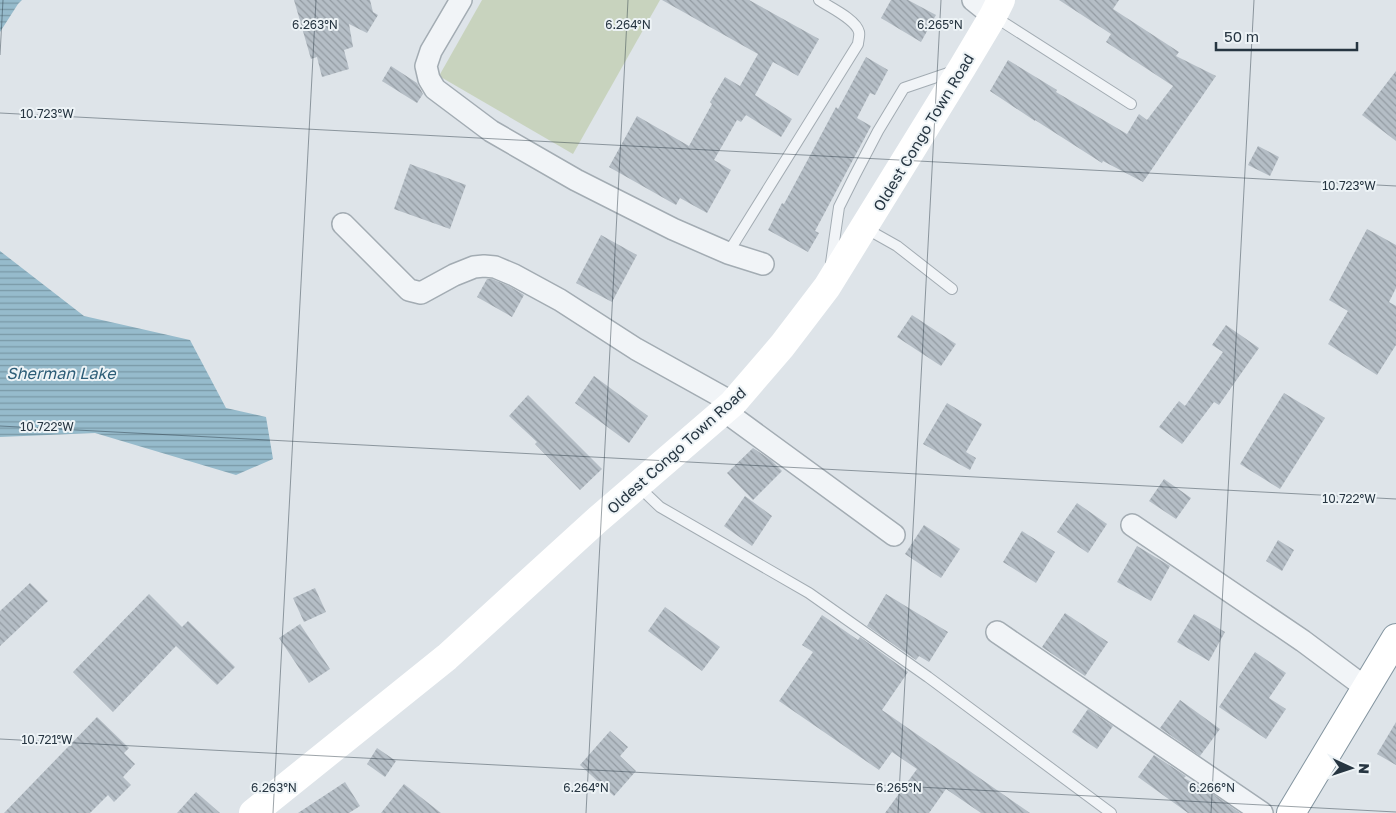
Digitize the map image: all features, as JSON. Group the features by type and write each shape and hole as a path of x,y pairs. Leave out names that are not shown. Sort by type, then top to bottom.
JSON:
{"main road":[{"name":"Oldest Congo Town Road","path":"253,813 447,657 596,521 728,407 782,346 827,287 962,68 989,5"},
{"path":"1291,813 1396,638"}],"street":[{"path":"461,0 431,51 426,66 429,79 435,89 491,131 576,180 673,229 728,253 763,264"},
{"path":"343,224 409,290 421,293 454,275 484,266 495,267 514,275 560,300 728,407 894,535"},
{"path":"1132,525 1303,641 1366,688"},
{"path":"997,632 1262,813"}],"lane":[{"path":"728,253 858,44 859,33 855,26 840,13 819,0"},
{"path":"989,5 1131,104"},
{"path":"827,287 840,207 878,131 904,88 962,68"},
{"path":"864,228 898,246 952,290"},
{"path":"637,486 660,507 817,598 928,677 1111,813"}],"green space":[{"path":"482,0 660,0 573,154 439,76"}],"water":[{"path":"0,0 22,0 0,32"},
{"name":"Sherman Lake","path":"0,251 84,316 190,340 226,408 266,417 273,459 236,475 95,433 0,437"}],"building":[{"path":"294,0 370,0 373,12 378,15 367,33 349,24 353,47 344,50 349,69 322,77 317,57 311,59"},
{"path":"662,0 749,0 819,39 798,76 773,62 755,95 792,119 781,137 746,115 741,122 737,120 714,160 731,170 707,213 680,198 676,205 609,167 637,116 689,146 712,104 710,102 725,77 740,86 758,54"},
{"path":"891,0 908,0 936,15 921,42 881,18"},
{"path":"1059,0 1119,0 1113,9 1179,52 1176,56 1216,76 1143,182 1103,161 1102,163 990,91 1008,60 1057,90 1056,92 1127,134 1139,114 1147,120 1173,86 1106,42 1111,34"},
{"path":"866,57 888,70 875,95 870,93 857,118 871,126 815,231 819,233 808,252 768,230"},
{"path":"391,66 417,83 423,94 417,103 382,81"},
{"path":"1396,71 1396,141 1362,115"},
{"path":"1258,146 1279,157 1270,176 1248,165"},
{"path":"410,164 466,185 450,229 394,209"},
{"path":"1367,229 1396,245 1396,288 1389,302 1396,306 1396,345 1377,375 1328,344 1348,311 1329,300"},
{"path":"601,235 637,255 612,302 576,283"},
{"path":"487,279 492,279 509,286 524,295 512,317 477,297"},
{"path":"912,315 956,344 941,366 897,337"},
{"path":"1226,325 1259,348 1219,405 1214,402 1182,444 1159,427 1179,401 1185,406 1223,352 1212,345"},
{"path":"594,376 648,416 629,443 575,403"},
{"path":"1284,393 1325,418 1280,489 1240,464"},
{"path":"528,395 602,469 580,490 535,444 537,442 509,416"},
{"path":"947,403 982,424 966,452 976,458 970,470 923,444"},
{"path":"753,448 771,460 782,471 753,500 727,473"},
{"path":"1164,479 1191,498 1176,519 1149,501"},
{"path":"745,496 772,516 752,546 724,526"},
{"path":"1077,503 1107,524 1088,553 1057,532"},
{"path":"924,525 960,549 941,578 905,554"},
{"path":"1022,531 1055,552 1036,583 1003,562"},
{"path":"1278,540 1294,550 1282,571 1266,561"},
{"path":"1137,546 1170,566 1151,601 1117,582"},
{"path":"30,583 48,601 0,646 0,611"},
{"path":"315,588 326,612 304,622 293,598"},
{"path":"149,594 182,627 188,621 235,667 217,685 176,646 113,712 73,672"},
{"path":"886,594 948,632 929,662 919,656 916,660 867,626"},
{"path":"665,607 720,647 702,671 648,631"},
{"path":"1065,613 1108,642 1085,676 1042,647"},
{"path":"1194,614 1225,632 1209,661 1177,642"},
{"path":"822,615 858,640 860,637 908,672 882,710 1030,813 981,813 946,789 929,813 885,813 917,769 892,752 879,770 779,701 813,652 802,645"},
{"path":"300,624 330,669 309,683 279,638"},
{"path":"1255,652 1286,673 1269,698 1286,709 1266,739 1219,707"},
{"path":"1180,700 1220,729 1200,756 1160,728"},
{"path":"1088,709 1113,726 1097,749 1072,732"},
{"path":"97,717 129,748 124,753 135,764 123,777 131,785 114,802 108,795 90,813 4,813"},
{"path":"1396,722 1396,765 1377,754"},
{"path":"610,731 628,747 620,756 636,771 614,796 580,765"},
{"path":"377,748 396,761 385,777 367,764"},
{"path":"1154,755 1186,776 1184,778 1210,792 1240,813 1188,813 1138,777"},
{"path":"345,782 360,806 349,813 298,813"},
{"path":"404,784 441,813 381,813"},
{"path":"196,792 220,813 177,813"}]}
